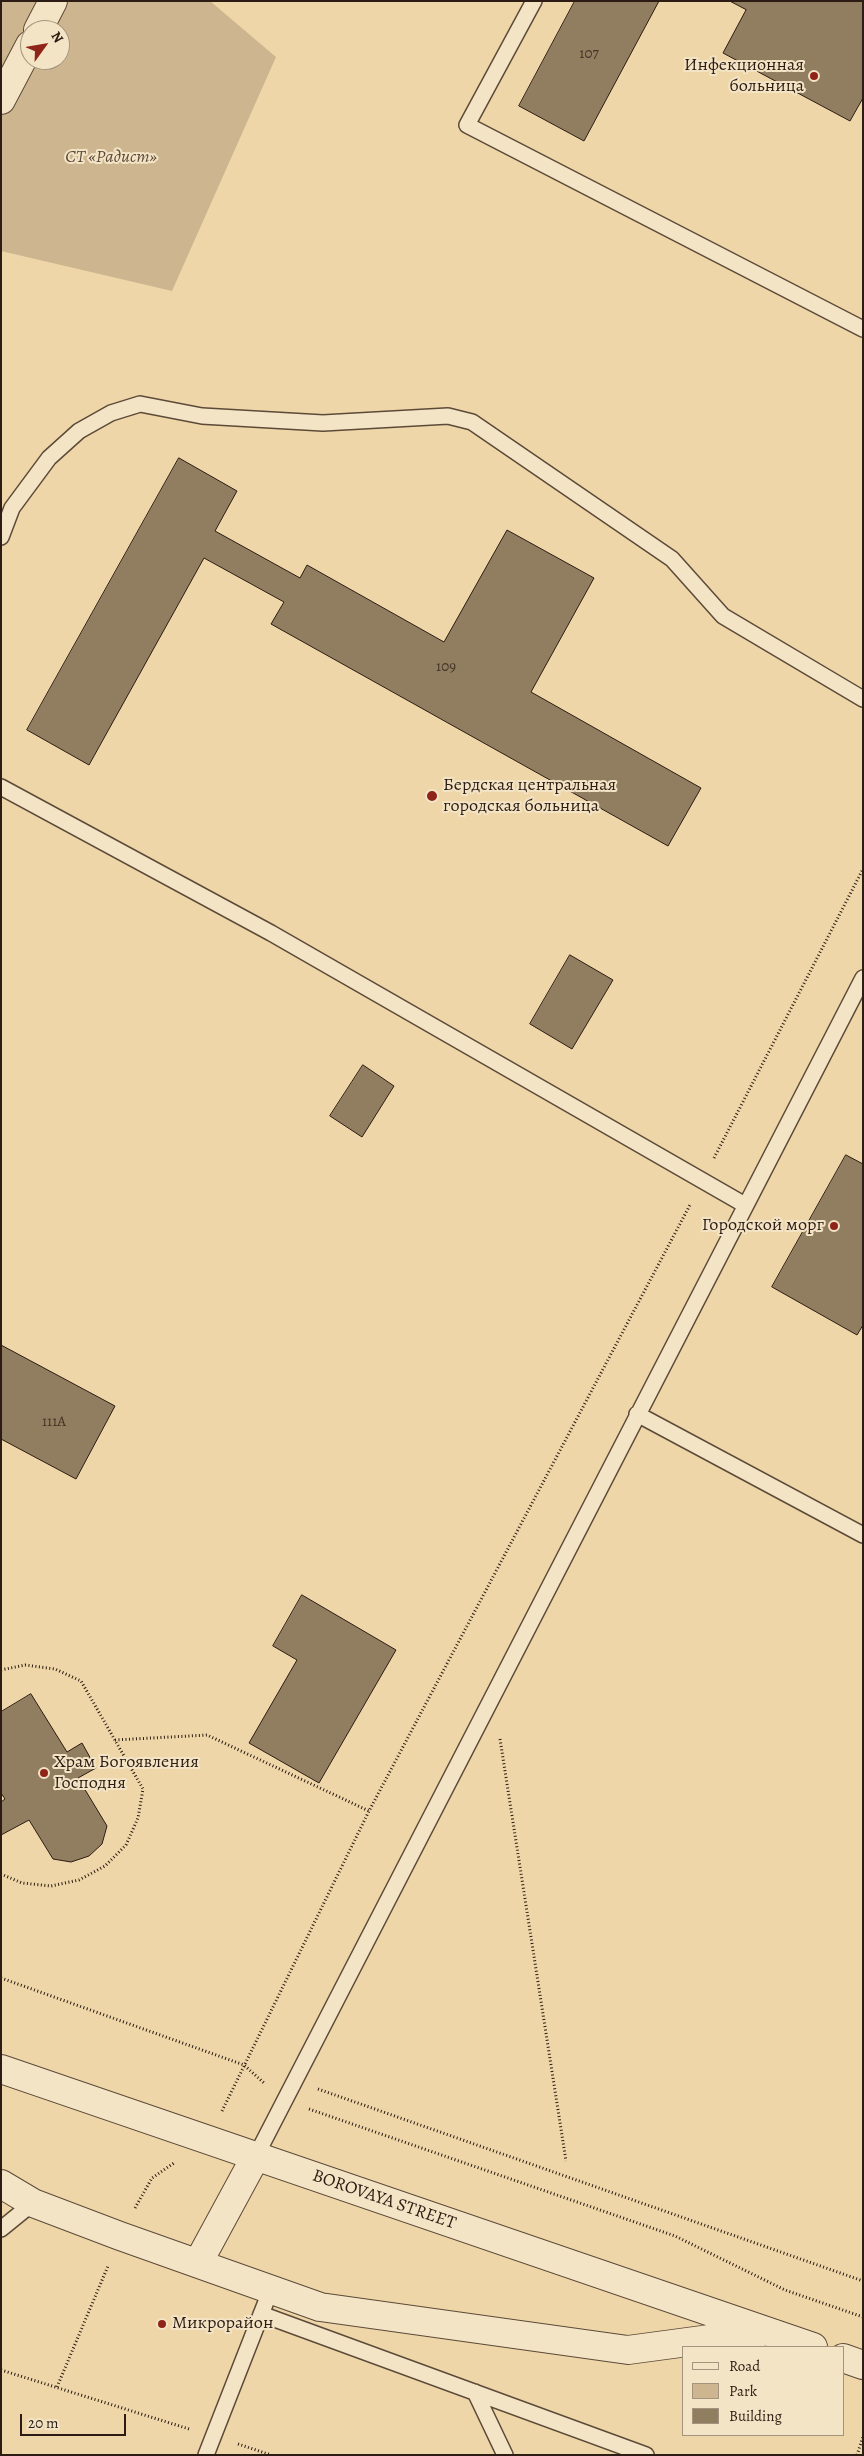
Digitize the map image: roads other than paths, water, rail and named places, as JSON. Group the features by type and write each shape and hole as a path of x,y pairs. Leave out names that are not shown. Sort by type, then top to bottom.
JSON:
{"street":[{"path":"43,20 53,1"},
{"path":"1,100 20,64"},
{"name":"BOROVAYA STREET","path":"1,2069 811,2346"},
{"path":"198,2262 256,2156"},
{"name":"BOROVAYA STREET","path":"1,2184 33,2203 320,2307 628,2350 767,2331"},
{"path":"844,2358 863,2365"}],"lane":[{"path":"534,1 468,125 863,328"},
{"path":"1,537 12,508 50,458 79,431 111,413 140,404 202,416 323,423 448,416 472,422 672,559 723,616 863,699"},
{"path":"1,786 358,981 702,1182 745,1205"},
{"path":"256,2156 863,978"},
{"path":"637,1414 863,1535"},
{"path":"1,2229 33,2203"},
{"path":"206,2455 271,2289"},
{"path":"261,2314 646,2455"},
{"path":"475,2392 506,2455"}],"place":[{"name":"Инфекционная больница","path":"814,76"},
{"name":"Бердская центральная городская больница","path":"432,796"},
{"name":"Городской морг","path":"834,1226"},
{"name":"Храм Богоявления Господня","path":"44,1773"},
{"name":"Микрорайон","path":"162,2324"}],"park label":[{"name":"СТ «Радист»","path":"111,158"}]}
